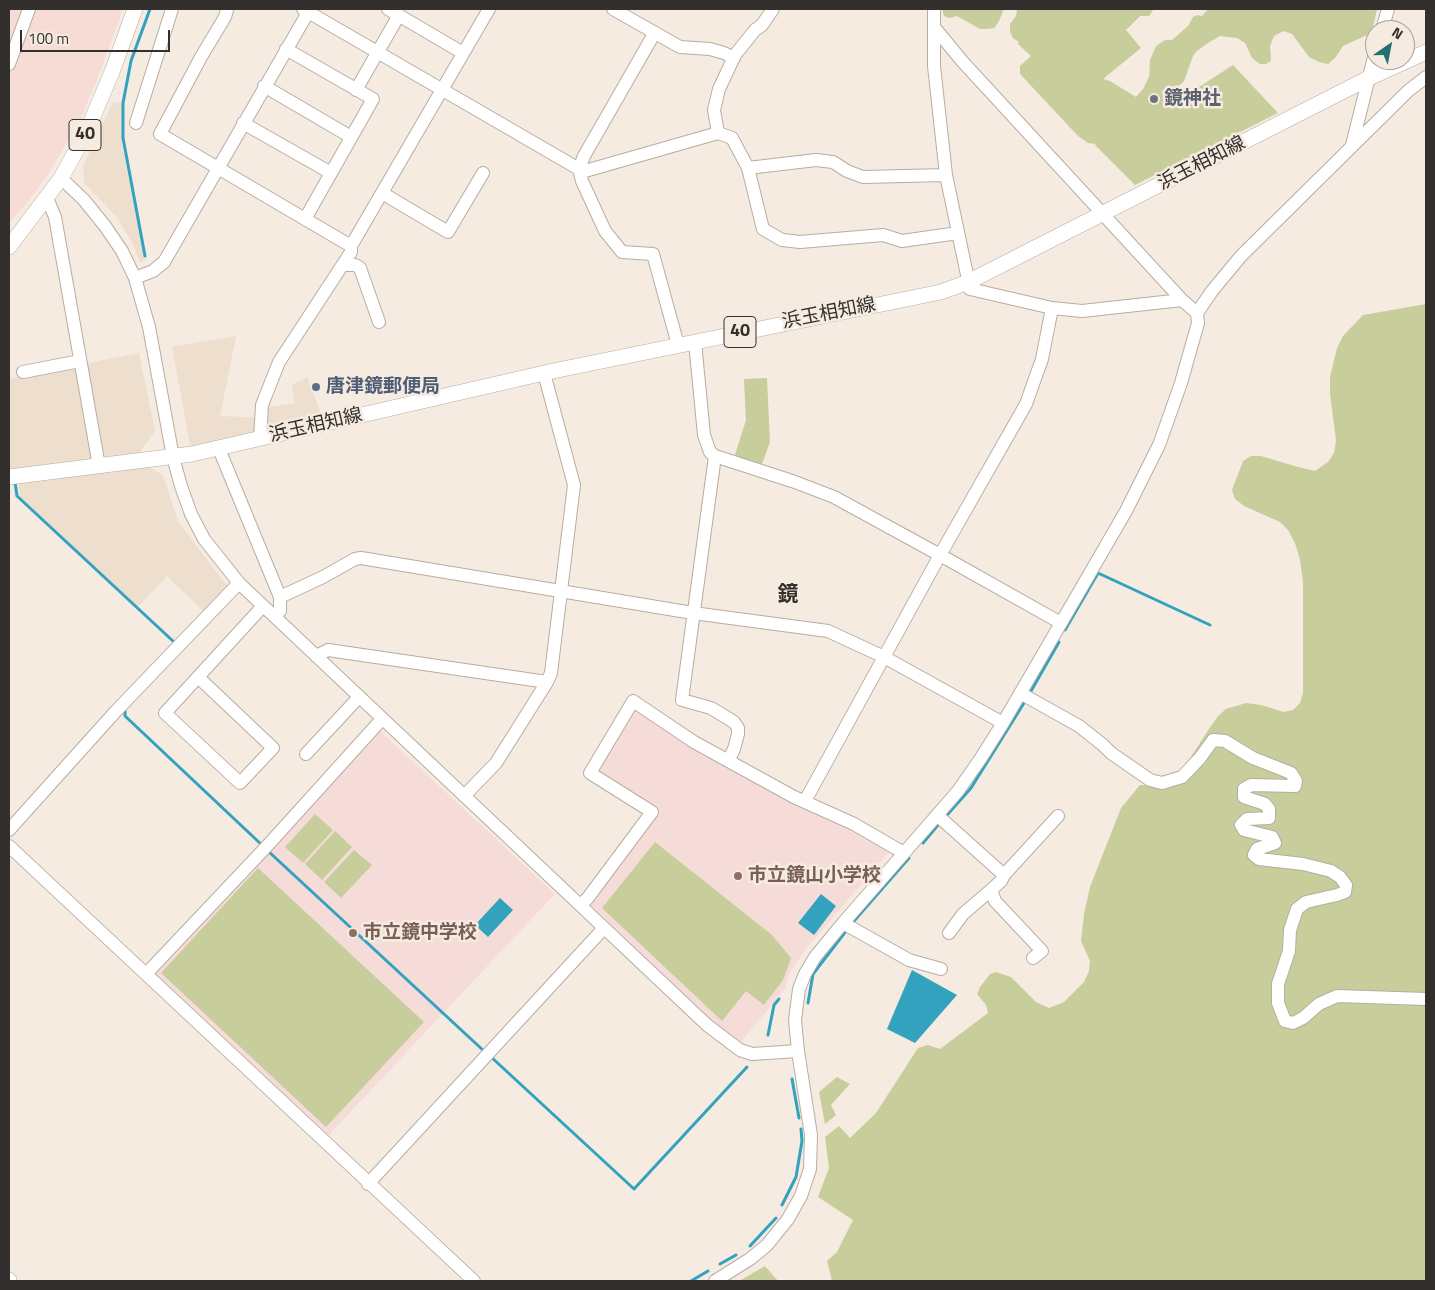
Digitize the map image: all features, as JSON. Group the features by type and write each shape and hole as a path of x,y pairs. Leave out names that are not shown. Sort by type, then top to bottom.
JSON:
{"main road":[{"name":"40","path":"9,247 61,178 87,131 112,72 135,9"},
{"name":"浜玉相知線","path":"9,477 173,457 219,448 544,373 941,292 968,282 1367,79 1426,52"}],"street":[{"path":"9,64 29,9"},
{"path":"136,123 172,9"},
{"path":"226,9 225,17 201,57 160,134 351,246"},
{"path":"388,9 463,53"},
{"path":"260,439 262,404 279,362 351,252 351,246 489,9"},
{"path":"613,9 654,34 680,47 710,49 734,58"},
{"path":"718,133 714,110 719,89 734,58 773,9"},
{"path":"934,9 934,66 946,175 970,289 1052,308 1082,310 1182,300"},
{"path":"135,278 153,271 164,262 307,10 585,171 718,133 732,138 748,168 763,229 782,240 800,242 883,235 902,241 958,234"},
{"path":"356,90 399,15"},
{"path":"934,27 962,61 1182,300 1197,313"},
{"path":"654,34 579,168 582,181 605,231 622,252 653,254 678,345"},
{"path":"286,50 373,99 304,219"},
{"path":"1352,145 1370,70"},
{"path":"715,1281 750,1259 767,1245 788,1219 801,1196 810,1169 811,1135 795,1020 799,990 804,974 814,957 963,784 1020,693 1126,511 1158,445 1181,383 1198,323 1197,313 1212,291 1242,256 1352,145 1408,90 1426,77"},
{"path":"264,86 351,137"},
{"path":"243,123 331,173"},
{"path":"748,168 816,160 833,162 847,171 862,177 946,175"},
{"path":"382,193 448,232 483,173"},
{"path":"61,178 84,200 104,226 122,251 135,278 149,326 173,457 181,486 191,514 204,539 239,583 706,1025 740,1050 752,1054 798,1051"},
{"path":"47,198 55,217 99,466"},
{"path":"343,264 355,265 360,268 379,322"},
{"path":"805,801 940,555 1026,404 1042,359 1052,308"},
{"path":"695,342 704,435 710,452 715,456 834,497 1061,623"},
{"path":"22,372 80,361"},
{"path":"464,796 496,763 551,673 574,486 544,373"},
{"path":"219,448 280,597 280,611 275,617"},
{"path":"715,456 682,700 711,708 734,722 738,728 738,734 729,760"},
{"path":"280,597 323,577 355,559 361,558 693,613 828,631 884,657 1002,723"},
{"path":"9,830 116,711 239,583"},
{"path":"198,677 274,748 240,783 165,713 263,606"},
{"path":"316,656 328,650 547,682"},
{"path":"1020,693 1079,726 1104,744 1111,753 1150,780 1162,783 1182,777 1200,758 1213,740 1225,741 1254,758 1291,773 1296,781 1295,786 1251,784 1244,790 1244,796 1265,804 1270,809 1269,818 1247,819 1240,825 1244,830 1272,838 1275,843 1257,849 1254,855 1258,859 1303,864 1331,871 1340,877 1346,885 1345,892 1306,902 1298,909 1290,930 1289,951 1278,984 1278,1003 1285,1020 1293,1023 1320,1004 1337,996 1426,999"},
{"path":"306,754 359,697"},
{"path":"580,906 652,812 590,773 633,700 694,742 777,788 854,824 904,853"},
{"path":"146,974 265,848 382,719"},
{"path":"938,815 1004,875"},
{"path":"949,934 963,914 1001,881 1004,875 1058,816"},
{"path":"9,846 368,1184 474,1281"},
{"path":"991,890 995,901 1042,951 1033,958"},
{"path":"843,923 908,960 941,969"},
{"path":"368,1184 604,928"}],"shaded area":[{"path":"9,9 123,9 78,124 49,173 9,223"},
{"path":"113,102 122,103 122,144 145,261 140,262 133,244 116,216 84,183 83,166"},
{"path":"236,336 220,416 263,418 264,408 295,403 292,385 307,377 323,419 195,447 190,445 172,347"},
{"path":"139,353 155,431 139,453 9,470 9,379"},
{"path":"149,467 163,475 178,522 228,587 204,612 167,576 138,607 20,497 18,482"},
{"name":"市立鏡山小学校","path":"636,709 700,754 855,831 890,851 804,951 789,974 785,989 741,1042 710,1019 590,904 589,900 659,809 598,773 596,769 631,712"},
{"name":"市立鏡中学校","path":"378,729 555,894 327,1137 151,972"}],"green space":[{"path":"942,9 1004,9 994,28 980,29 957,16 950,18 944,16"},
{"name":"鏡神社","path":"1017,9 1154,9 1149,16 1140,16 1126,30 1141,48 1103,79 1110,81 1136,97 1143,89 1149,77 1150,60 1156,46 1165,40 1172,40 1188,26 1193,17 1197,15 1202,16 1208,9 1377,9 1375,20 1365,20 1365,36 1343,46 1335,58 1328,64 1309,57 1292,34 1283,31 1274,36 1270,46 1271,61 1266,64 1260,64 1252,58 1245,43 1237,38 1220,36 1197,51 1193,56 1184,81 1175,90 1180,93 1190,93 1233,65 1278,113 1135,185 1096,144 1088,143 1078,136 1020,74 1020,66 1031,56 1018,44 1019,42 1013,38 1010,32 1010,24 1016,16"},
{"path":"1426,304 1426,1281 832,1281 827,1261 837,1252 853,1220 818,1197 829,1168 825,1137 839,1126 850,1138 876,1113 918,1048 928,1045 940,1049 988,1013 986,1005 977,994 990,974 996,972 1011,977 1036,1002 1049,1008 1064,1002 1084,982 1089,971 1090,961 1081,941 1084,914 1090,887 1121,808 1140,785 1172,786 1218,716 1226,709 1246,703 1261,705 1284,712 1293,710 1300,703 1303,693 1303,582 1295,543 1288,530 1280,522 1244,506 1235,499 1232,490 1243,461 1251,456 1261,456 1315,471 1328,462 1334,453 1336,440 1330,394 1330,377 1337,348 1343,336 1363,315"},
{"path":"767,378 770,442 761,467 734,458 746,420 744,379"},
{"path":"315,814 333,830 303,863 285,847"},
{"path":"335,831 352,847 322,880 305,864"},
{"path":"655,842 772,935 791,958 783,980 764,1005 746,991 722,1021 602,908"},
{"path":"354,850 372,865 341,898 324,882"},
{"path":"258,868 424,1022 326,1127 161,973"},
{"path":"837,1077 850,1084 831,1105 836,1115 825,1124 819,1092"},
{"path":"765,1266 778,1281 739,1281"}],"water":[{"path":"821,894 836,906 814,935 798,923"},
{"path":"500,898 513,910 488,937 475,925"},
{"path":"912,970 957,995 915,1043 887,1029"}],"waterway":[{"path":"145,256 123,138 123,103 131,61 150,9"},
{"path":"15,482 17,496 174,642"},
{"path":"1065,630 1098,573 1210,625"},
{"path":"1031,691 1059,642"},
{"path":"947,815 971,788 1024,703"},
{"path":"125,711 125,716 263,846"},
{"path":"923,843 938,825"},
{"path":"268,851 485,1052"},
{"path":"854,921 909,858"},
{"path":"808,1003 813,974 846,931"},
{"path":"768,1035 774,1005 779,999"},
{"path":"490,1056 634,1189 747,1067"},
{"path":"792,1079 799,1118"},
{"path":"782,1205 796,1177 802,1141 801,1129"},
{"path":"750,1246 776,1218"},
{"path":"720,1264 736,1255"},
{"path":"691,1281 708,1271"}],"place":[{"name":"鏡神社","path":"1154,99"},
{"name":"唐津鏡郵便局","path":"316,387"},
{"name":"市立鏡山小学校","path":"738,876"},
{"name":"市立鏡中学校","path":"353,933"}],"district":[{"name":"鏡","path":"788,596"}]}
